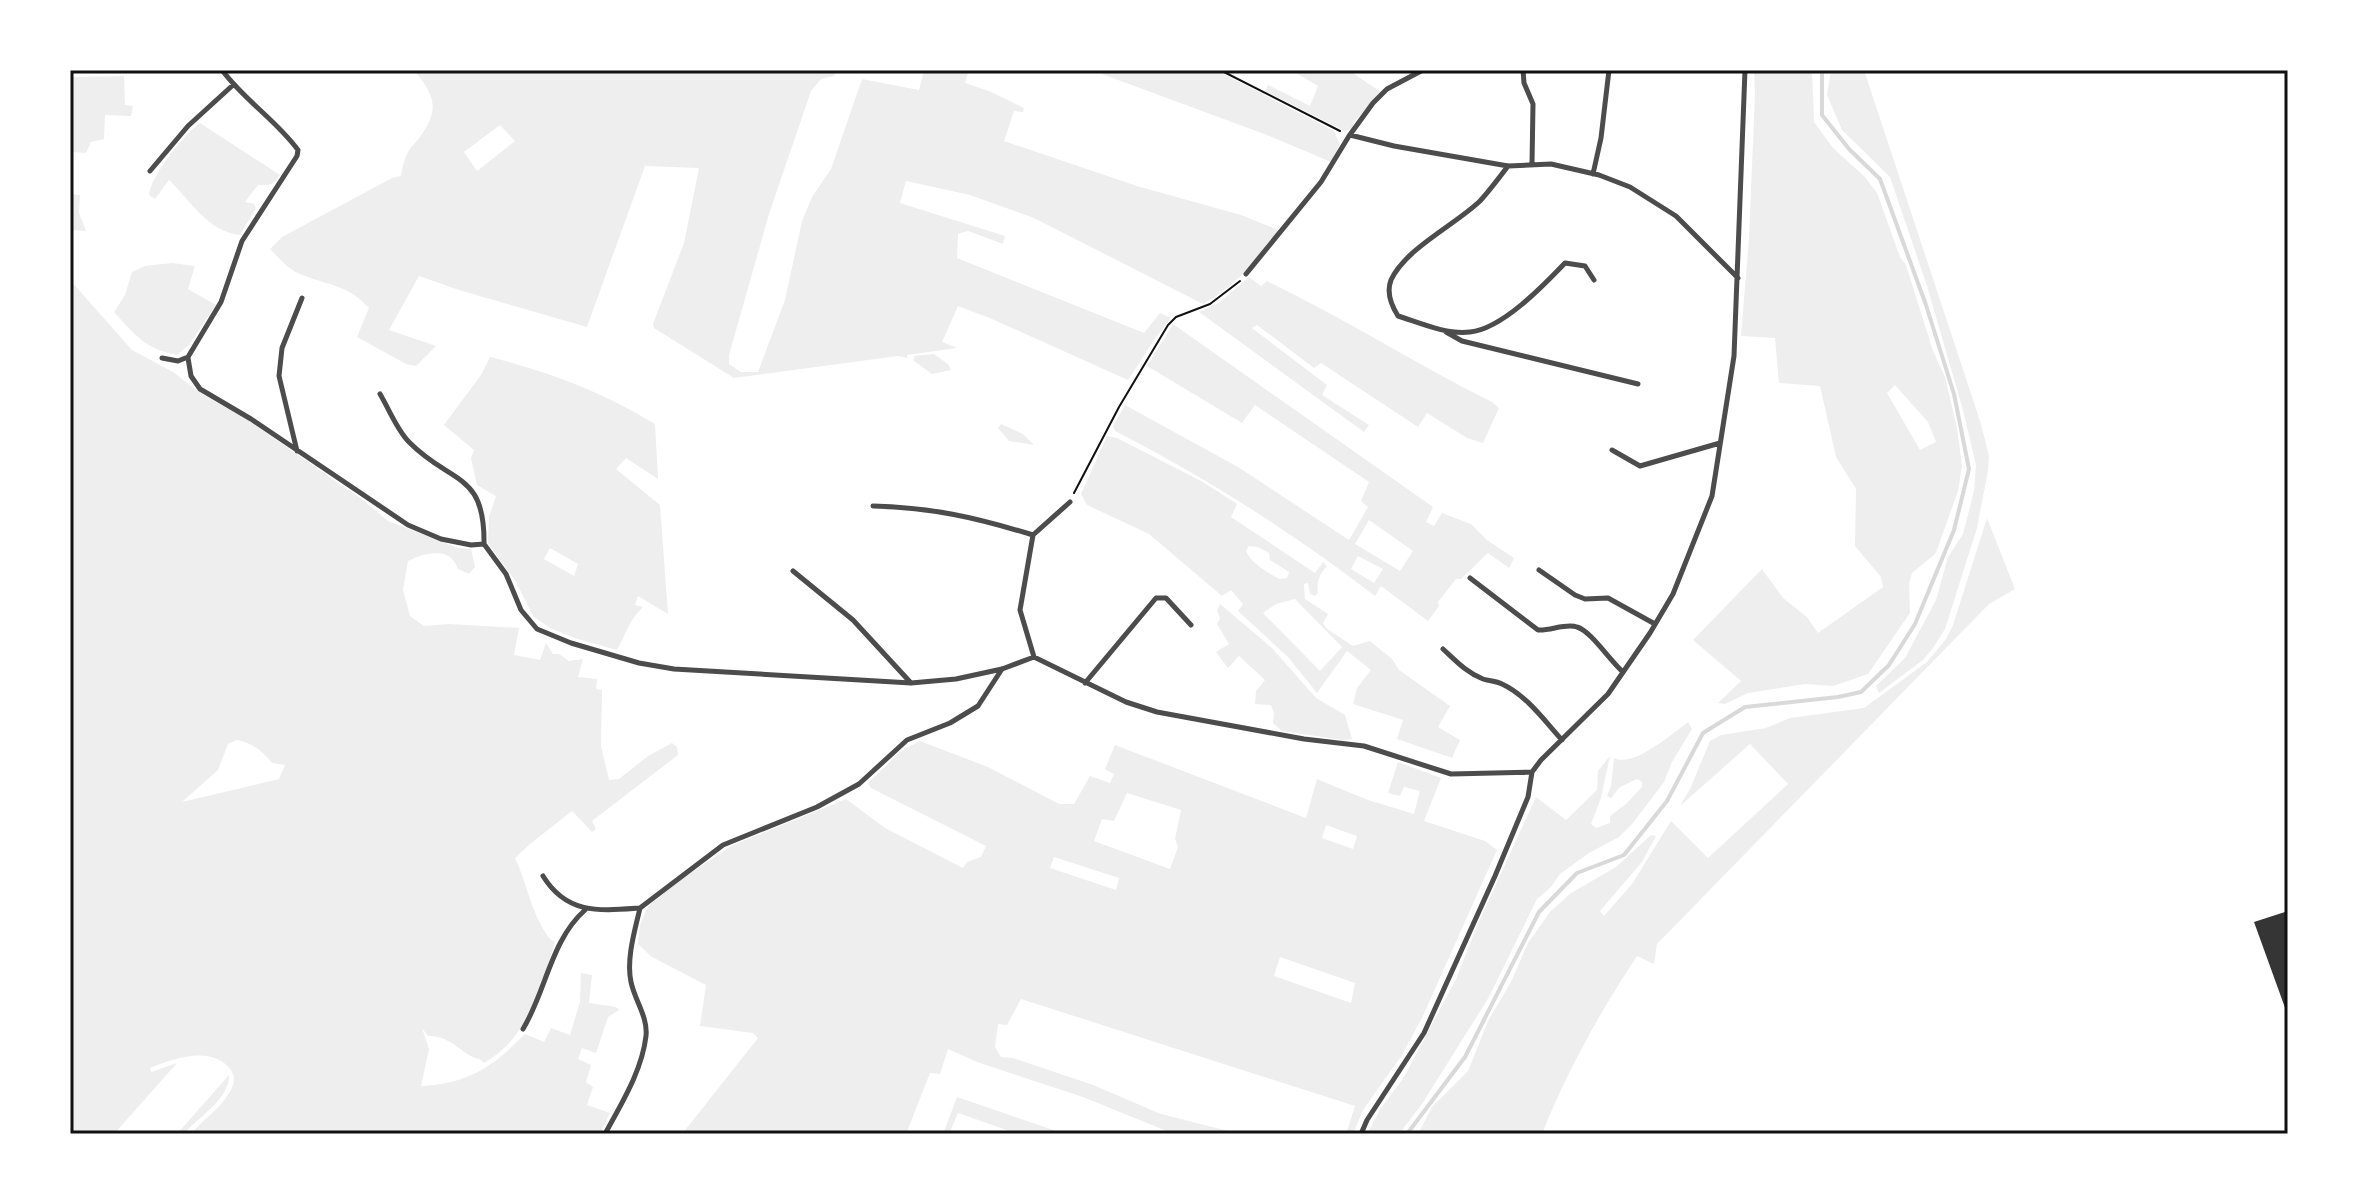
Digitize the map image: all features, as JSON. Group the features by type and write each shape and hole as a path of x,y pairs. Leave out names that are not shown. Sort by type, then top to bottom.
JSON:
{"street":[{"path":"162,358 178,361 188,357 218,310 242,241 297,156 298,150 288,135 233,85 222,70"},
{"path":"1246,274 1321,182 1350,135 1387,89 1423,70"},
{"path":"1523,70 1524,83 1533,104 1532,164"},
{"path":"1593,174 1601,138 1609,70"},
{"path":"1361,1134 1424,1033 1528,797 1532,772 1608,694 1655,624 1673,594 1712,496 1734,356 1745,70"},
{"path":"150,171 188,126 233,85"},
{"path":"1350,135 1508,166 1551,164 1630,187 1676,216 1738,278"},
{"path":"1508,166 1480,201 1414,253 1391,280 1391,305 1398,316 1442,330 1462,341 1638,384"},
{"path":"1442,330 1470,332 1490,326 1517,307 1565,263 1585,266 1594,280"},
{"path":"297,451 279,376 282,348 302,298"},
{"path":"188,357 191,376 200,389 251,419 408,525 441,539 484,544"},
{"path":"380,394 407,441 476,493 485,516 484,544 506,574 521,610 537,629 571,643 639,663 674,669 911,683 956,679 1002,669 1034,657"},
{"path":"1612,450 1640,466 1721,443"},
{"path":"1070,502 1033,535 1020,610 1034,657 1126,702 1157,712 1304,739 1364,746 1451,774 1532,772"},
{"path":"873,506 924,508 974,517 1033,535"},
{"path":"1539,570 1575,595 1585,599 1608,598 1655,624"},
{"path":"793,571 853,620 911,683"},
{"path":"1470,578 1538,630 1575,625 1590,635 1607,658 1623,672"},
{"path":"1085,683 1156,598 1166,598 1191,625"},
{"path":"1443,649 1467,672 1499,682 1516,693 1537,711 1562,740"},
{"path":"543,876 559,895 585,910 640,908 723,845 817,807 859,784 907,740 950,723 978,706 1002,669"},
{"path":"605,1134 633,1079 646,1036 646,1024 631,983 630,969 640,908"},
{"path":"523,1029 534,1011 563,934 585,910"}],"path":[{"path":"1220,70 1350,135"},
{"path":"1070,502 1119,407 1168,325 1176,317 1210,304 1246,274"}],"shaded area":[{"path":"414,70 836,70 834,76 821,79 811,91 769,214 729,355 729,364 741,372 758,372 785,300 802,221 812,197 831,169 862,79 919,90 924,70 969,70 965,83 1024,108 1023,112 1014,111 1004,141 1137,186 1241,215 1281,231 1236,280 1203,304 1034,218 970,195 906,181 900,203 1005,236 1003,244 968,231 958,234 957,258 1144,333 1160,313 1171,318 1128,380 958,306 942,342 957,348 907,355 907,358 898,356 734,378 654,328 684,243 699,168 645,166 587,327 419,276 389,330 436,346 416,366 406,364 357,337 369,308 361,300 344,289 296,272 270,249 282,237 401,176 407,155 426,127 432,110 430,95","holes":["500,125 515,141 477,171 464,152"]},
{"path":"1091,70 1216,70 1334,131 1340,144 1331,162"},
{"path":"1291,70 1348,70 1381,92 1352,128 1345,131 1265,91 1268,85 1310,106 1318,86"},
{"path":"1754,70 1812,70 1814,122 1833,148 1865,177 1877,193 1900,257 1906,265 1933,351 1945,377 1962,466 1958,491 1935,554 1912,573 1909,584 1910,613 1868,674 1833,686 1805,684 1748,693 1725,704 1718,703 1741,681 1693,640 1762,569 1783,598 1807,617 1818,633 1883,587 1881,577 1855,546 1856,489 1836,457 1820,386 1779,383 1775,338 1741,336","holes":["1895,385 1928,422 1936,442 1920,450 1887,393"]},
{"path":"1831,70 1864,70 1989,456 1977,528 1945,629 1923,660 1879,693 1876,686 1905,658 1936,600 1948,557 1963,534 1974,491 1976,465 1927,286 1890,177 1842,130 1827,95"},
{"path":"124,76 125,105 133,106 131,116 105,115 104,139 91,142 86,153 70,154 70,77"},
{"path":"200,123 280,175 271,184 258,185 245,202 254,204 256,208 240,235 229,233 209,222 169,180 155,199 149,195 155,178 169,156"},
{"path":"70,194 80,195 79,213 86,231 70,230"},
{"path":"172,263 195,266 188,289 216,305 189,345 177,355 149,345 114,312 125,295 132,272 145,266"},
{"path":"1249,277 1261,286 1267,281 1296,295 1492,402 1499,408 1483,443 1467,438 1427,413 1418,427 1321,363 1314,368 1257,325 1252,328 1327,385 1322,395 1369,425 1364,432 1199,312 1220,302"},
{"path":"70,280 132,350 243,417 363,500 388,521 458,548 471,549 475,567 469,574 458,569 443,554 422,555 408,561 403,590 410,616 424,626 449,624 519,628 514,655 540,660 546,643 553,654 559,654 569,661 583,659 578,677 597,679 596,689 602,690 601,746 609,780 619,779 648,756 672,743 677,747 678,755 592,821 596,829 592,832 572,811 515,858 539,921 551,940 555,941 539,992 512,1040 484,1063 451,1042 428,1036 422,1028 429,1049 421,1086 467,1077 502,1056 525,1034 544,1042 551,1028 570,1035 580,1002 581,973 592,975 589,1003 619,1010 608,1017 596,1053 582,1048 578,1059 591,1065 586,1082 593,1087 587,1105 610,1113 600,1134 191,1134 221,1104 234,1082 231,1070 223,1062 214,1057 192,1056 150,1068 151,1072 177,1063 114,1134 70,1134","holes":["242,741 257,748 272,763 285,765 279,779 182,802 218,770 228,744"]},
{"path":"1173,324 1433,507 1426,522 1434,526 1442,513 1471,524 1487,540 1514,558 1509,568 1488,553 1461,579 1456,579 1428,621 1381,586 1375,596 1249,508 1115,431 1113,426 1125,405 1238,467 1349,540 1368,507 1361,501 1369,482 1255,405 1242,423 1147,366","holes":["1369,520 1413,551 1400,571 1355,544","1358,556 1383,569 1374,583 1351,569"]},
{"path":"934,354 951,370 932,374 914,361 914,356"},
{"path":"490,357 512,363 595,393 655,424 658,479 626,458 616,469 660,505 668,614 638,596 635,605 643,607 631,622 617,650 574,638 550,628 533,616 516,582 488,543 489,517 496,496 477,485 471,458 474,450 444,425 481,375","holes":["550,548 578,564 574,576 544,559"]},
{"path":"1001,424 1023,434 1034,445 1009,441 998,428"},
{"path":"1107,436 1117,438 1203,482 1237,504 1231,517 1315,573 1323,562 1327,566 1319,578 1318,593 1315,596 1310,594 1308,583 1304,584 1305,599 1328,614 1323,623 1327,629 1353,646 1370,641 1392,659 1399,670 1450,706 1438,727 1460,740 1452,758 1397,739 1403,720 1353,704 1357,688 1371,670 1347,651 1317,693 1288,657 1238,611 1243,604 1231,590 1222,596 1149,534 1087,505 1081,494","holes":["1249,546 1269,553 1270,560 1289,572 1287,578 1280,579 1256,564 1246,551","1295,599 1342,647 1320,671 1263,613 1276,604"]},
{"path":"1987,518 2015,589 1989,604 1657,944 1654,964 1637,956 1585,1042 1542,1134 1418,1134 1432,1107 1468,1071 1489,1019 1511,982 1528,943 1550,912 1571,893 1616,867 1651,835 1656,836 1642,862 1600,911 1604,916 1632,884 1671,821 1708,858 1788,784 1750,744 1680,806 1710,741 1721,735 1766,728 1790,718 1864,708 1927,662 1953,625"},
{"path":"1220,604 1272,648 1316,698 1345,715 1352,739 1282,731 1273,723 1271,705 1255,704 1256,691 1265,680 1239,656 1228,668 1216,652 1229,644 1217,624"},
{"path":"1688,722 1692,729 1664,782 1633,823 1619,837 1560,874 1537,899 1489,997 1422,1104 1399,1134 1367,1134 1381,1108 1404,1077 1456,979 1536,797 1566,820 1597,790 1598,771 1610,756 1601,798 1591,824 1596,828 1610,823 1610,816 1642,787 1642,782 1637,779 1620,787 1611,798 1607,796 1614,758 1622,760 1642,754"},
{"path":"920,741 988,767 1059,804 1074,804 1090,776 1110,783 1114,774 1105,769 1115,745 1306,818 1317,779 1368,800 1414,814 1420,791 1404,787 1400,796 1388,793 1398,762 1441,778 1424,821 1485,841 1497,850 1422,1018 1402,1055 1363,1110 1353,1134 1347,1131 1355,1106 1021,999 1007,1025 998,1024 995,1047 1001,1057 1013,1058 1093,1085 1161,1114 1240,1134 1174,1134 1083,1097 977,1062 948,1049 940,1074 930,1073 906,1134 682,1134 758,1038 753,1033 700,1026 706,985 652,957 638,944 640,925 648,906 733,845 846,799 885,828 963,868 967,862 981,857 986,846 871,788 868,783 901,751","holes":["1127,793 1181,810 1175,839 1178,847 1170,869 1094,841 1102,819 1114,821","1326,825 1357,836 1353,849 1322,838","1054,857 1119,878 1116,890 1050,868","1280,957 1355,983 1351,1003 1274,976"]},
{"path":"229,1075 228,1084 219,1100 184,1134 177,1134"},
{"path":"957,1097 1065,1134 1018,1134 958,1113 949,1134 943,1134"}],"building":[{"path":"2288,911 2288,1016 2254,922"}],"waterway":[{"path":"1407,1134 1465,1057 1539,912 1577,873 1624,855 1667,801 1703,733 1745,707 1861,692 1889,665 1915,624 1954,530 1969,469 1954,394 1926,305 1880,179 1849,149 1822,115 1822,70"}]}
